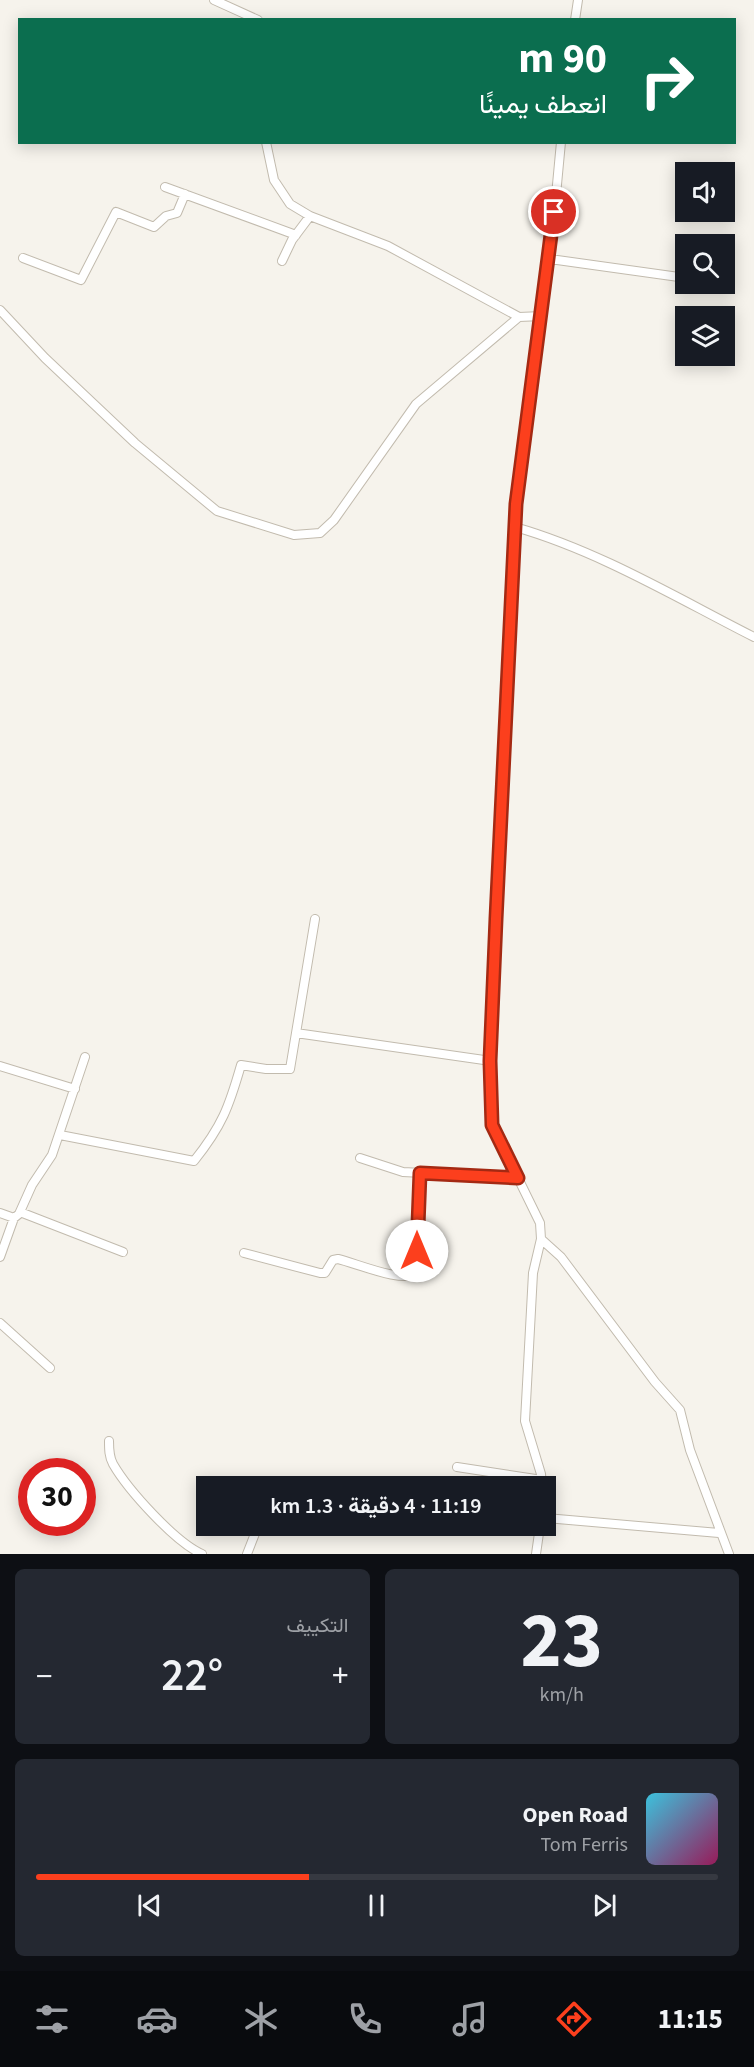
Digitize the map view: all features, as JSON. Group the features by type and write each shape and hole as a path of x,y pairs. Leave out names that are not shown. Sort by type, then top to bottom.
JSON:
{"street":[{"path":"214,0 254,18"},
{"path":"575,18 578,0"},
{"path":"266,144 274,180 290,204 310,216 388,246 519,317 542,316"},
{"path":"540,1476 525,1421 533,1273 541,1239 540,1223 492,1125 490,1061 515,527 550,258 561,144"},
{"path":"165,186 296,235"},
{"path":"23,258 81,280 115,212 154,227 166,216 177,213 185,194"},
{"path":"282,261 296,235 310,216"},
{"path":"550,258 675,276"},
{"path":"0,310 45,358 135,443 217,511 294,535 320,533 334,520 416,404 519,317"},
{"path":"515,527 541,535 617,568 754,637"},
{"path":"60,1135 194,1161 215,1136 228,1112 241,1065 266,1069 290,1069 315,918"},
{"path":"296,1033 490,1061"},
{"path":"0,1257 32,1185 52,1155 85,1057"},
{"path":"0,1066 75,1089"},
{"path":"360,1158 395,1171 518,1178"},
{"path":"244,1253 320,1273 325,1273 333,1260 338,1258 398,1276 415,1276 418,1273 416,1238 420,1173"},
{"path":"0,1213 17,1215 123,1252"},
{"path":"541,1239 561,1257 655,1382 680,1410 690,1450 719,1533 729,1554"},
{"path":"0,1323 50,1368"},
{"path":"109,1441 114,1464 130,1487 184,1544 202,1554"},
{"path":"457,1467 505,1476"},
{"path":"556,1519 719,1533"},
{"path":"247,1554 254,1536"},
{"path":"536,1554 539,1536"}],"route":[{"path":"417,1251 420,1173 518,1178 492,1125 490,1061 516,504 550,258 554,212"}]}
